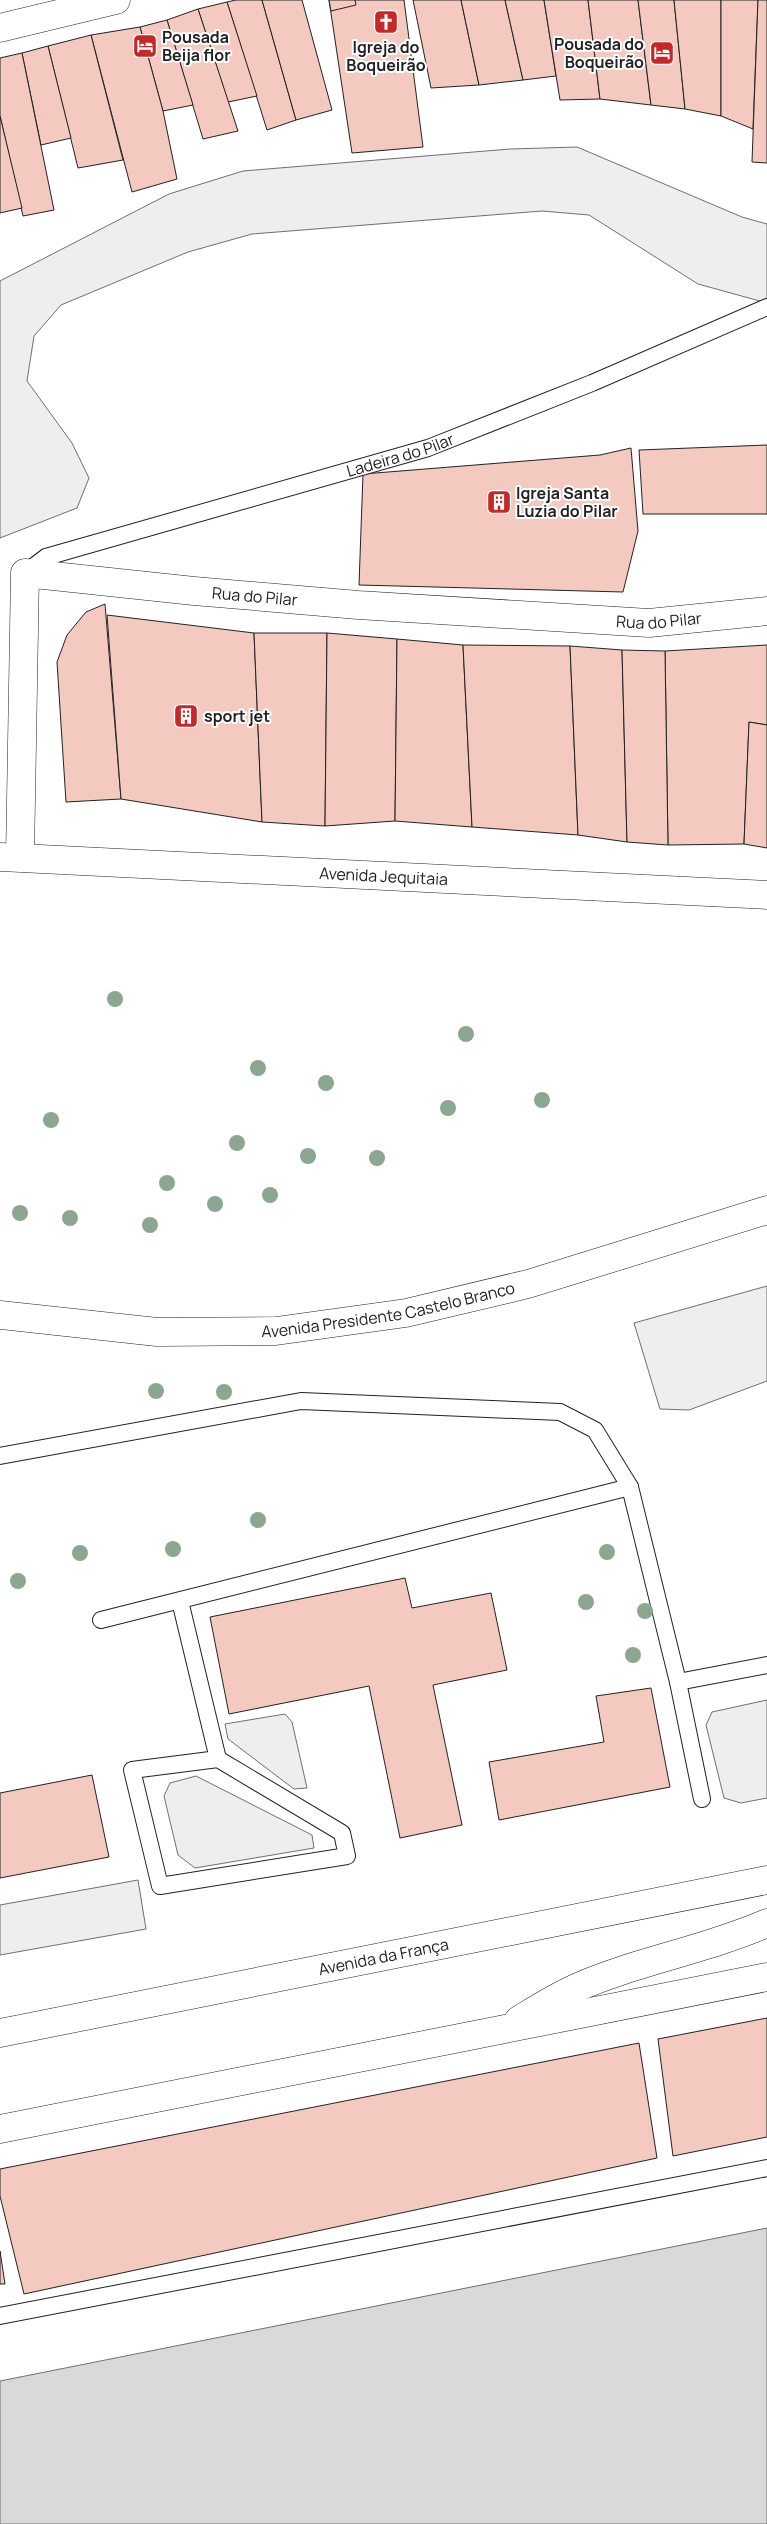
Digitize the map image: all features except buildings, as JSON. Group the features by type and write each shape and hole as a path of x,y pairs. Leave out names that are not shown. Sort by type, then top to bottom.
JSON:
{"main road":[{"path":"0,28 116,0"},
{"path":"10,857 25,573"},
{"name":"Rua do Pilar","path":"25,573 194,592 649,624 767,611"},
{"name":"Avenida Jequitaia","path":"10,857 767,895"},
{"name":"Avenida Presidente Castelo Branco","path":"0,1315 157,1332 276,1331 406,1313 528,1284 767,1210"},
{"name":"Avenida da França","path":"0,2033 767,1880"},
{"path":"498,2032 574,1988 620,1971 743,1933 767,1923"},
{"path":"0,2129 498,2032 767,1977"}],"lane":[{"name":"Ladeira do Pilar","path":"25,573 46,557 428,448 592,383 767,307"},
{"path":"0,1456 301,1401 560,1412 595,1430 630,1487 678,1682 702,1799"},
{"path":"101,1620 630,1487"},
{"path":"180,1601 218,1758 342,1833 347,1856 160,1886 132,1770 218,1758"},
{"path":"678,1682 767,1665"},
{"path":"0,2316 767,2168"}],"shaded area":[{"path":"577,147 742,217 767,224 767,303 698,284 589,215 542,211 252,234 188,252 61,305 34,336 27,381 72,443 89,478 77,508 0,538 0,281 169,194 243,171 510,149"},
{"path":"767,1286 767,1381 689,1410 660,1409 634,1323"},
{"path":"767,1700 767,1798 741,1803 724,1798 706,1725 712,1712"},
{"path":"285,1714 292,1722 307,1788 294,1789 228,1739 225,1724"},
{"path":"196,1776 312,1835 314,1848 195,1868 178,1855 164,1796 170,1783"},
{"path":"138,1880 146,1929 0,1955 0,1905"},
{"path":"767,2228 767,2524 0,2524 0,2381"}],"place":[{"name":"Igreja do Boqueirão","path":"386,22"},
{"name":"Pousada Beija flor","path":"145,46"},
{"name":"Pousada do Boqueirão","path":"662,53"},
{"name":"Igreja Santa Luzia do Pilar","path":"499,502"},
{"name":"sport jet","path":"186,716"}]}
